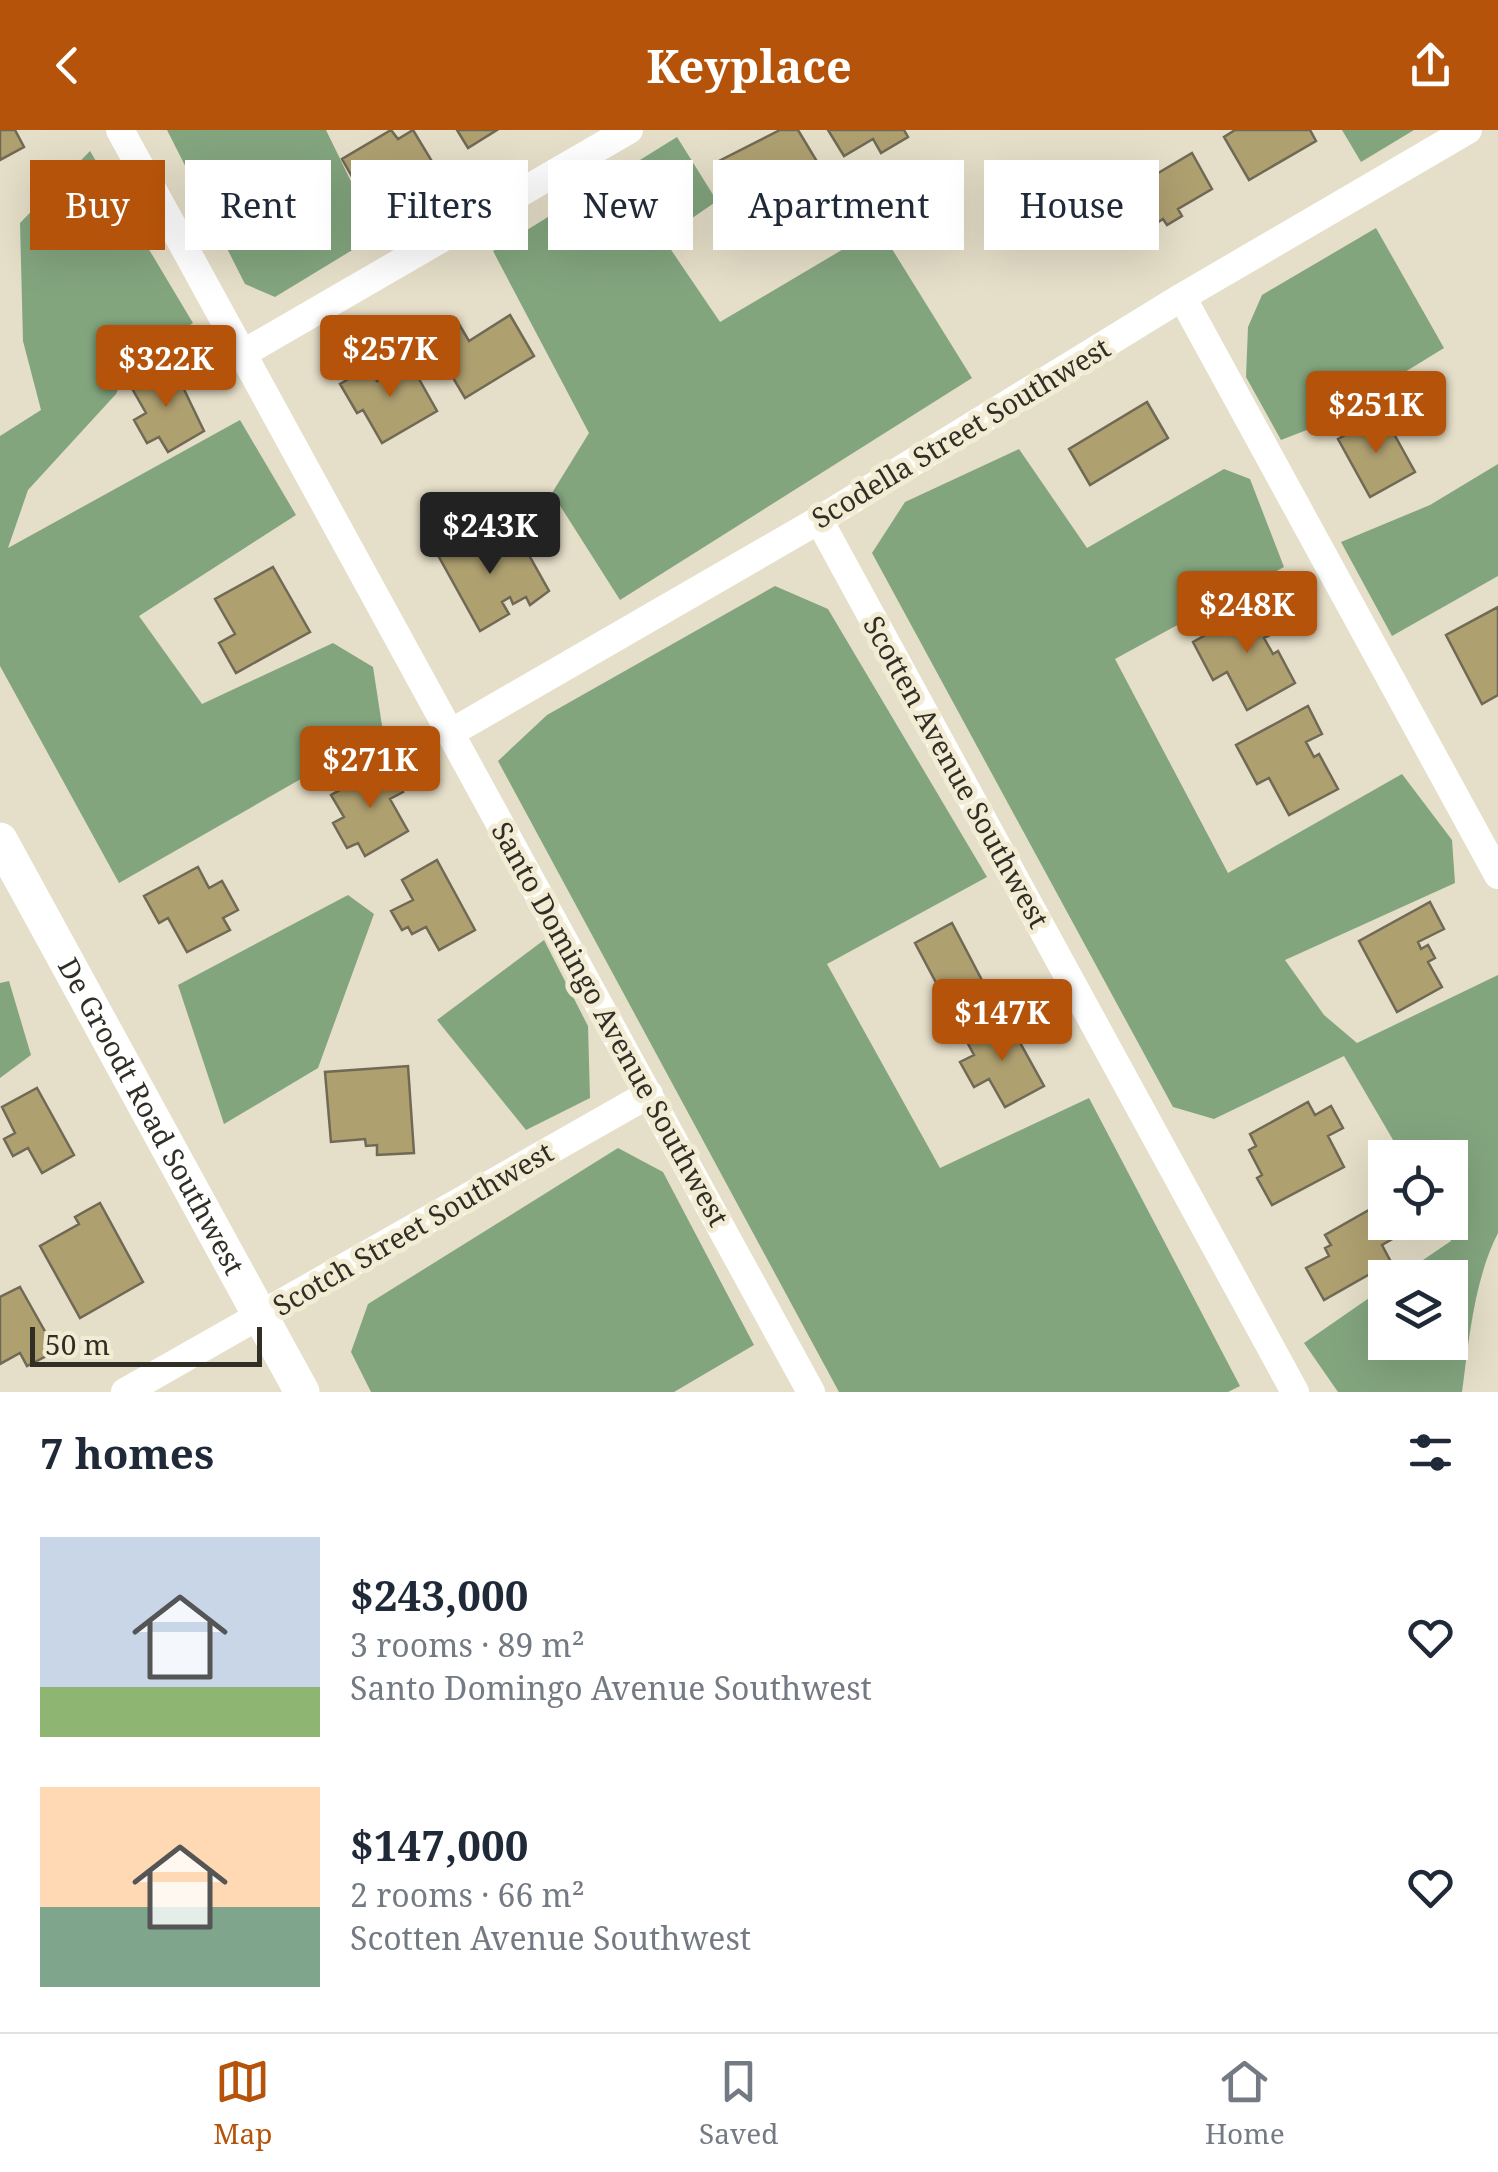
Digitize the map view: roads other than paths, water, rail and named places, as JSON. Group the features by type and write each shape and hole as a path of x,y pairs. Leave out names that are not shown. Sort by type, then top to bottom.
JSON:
{"street":[{"name":"Santo Domingo Avenue Southwest","path":"120,130 811,1392"},
{"path":"242,354 629,130"},
{"name":"Scodella Street Southwest","path":"452,732 819,520 1182,297 1468,130"},
{"path":"1182,297 1498,876"},
{"name":"Scotten Avenue Southwest","path":"819,520 1295,1392"},
{"name":"De Groodt Road Southwest","path":"0,840 302,1392"},
{"name":"Scotch Street Southwest","path":"124,1392 649,1094"}]}
